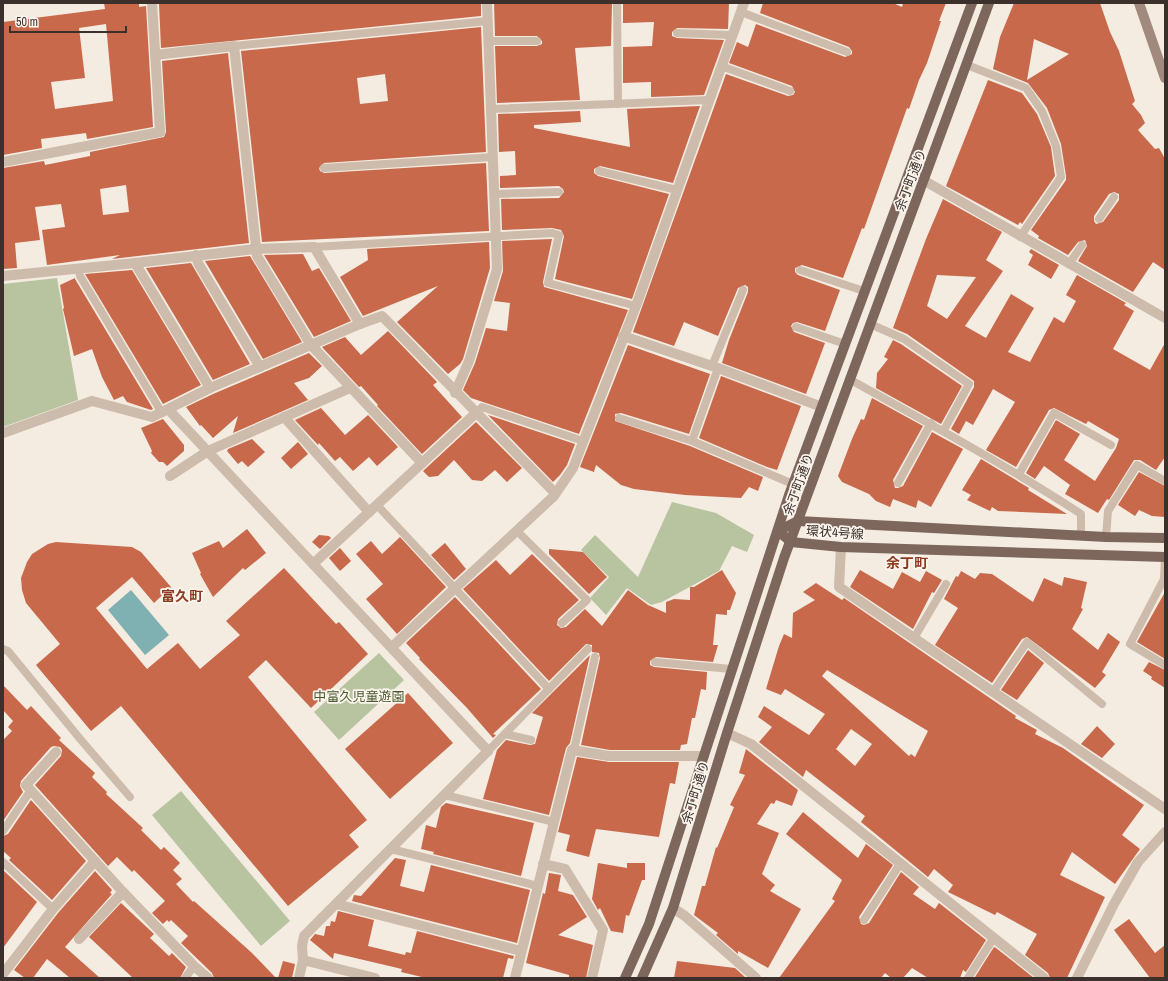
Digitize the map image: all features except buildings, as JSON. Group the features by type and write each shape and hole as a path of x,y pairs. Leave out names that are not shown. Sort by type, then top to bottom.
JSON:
{"main road":[{"name":"余丁町通り","path":"625,978 649,924 731,669 794,484 864,291 972,3"},
{"name":"余丁町通り","path":"642,978 673,908 727,733 798,521 849,379 990,3"},
{"path":"1139,3 1165,78"},
{"name":"環状4号線","path":"1165,538 1106,537 798,521 778,531 791,542 841,547 1165,557"}],"street":[{"path":"3,162 160,132 152,3"},
{"path":"456,393 469,361 497,269 487,3"},
{"path":"392,648 517,531 555,493 573,468 623,336 636,306 742,7"},
{"path":"155,55 234,46 255,249 257,256 311,345 422,463"},
{"path":"909,172 1020,237 1165,318"},
{"path":"3,276 255,249 314,247 360,324"},
{"path":"196,255 198,263 260,366"},
{"path":"135,263 210,388"},
{"path":"3,433 92,401 152,417 210,388 260,366 382,316 555,493"},
{"path":"623,336 715,367 822,407"},
{"path":"170,476 208,451 350,388"},
{"path":"165,411 208,451 488,751 304,936 302,946 303,960 298,978"},
{"path":"314,564 476,413"},
{"path":"284,417 373,509"},
{"path":"841,547 839,587 1165,809"},
{"path":"727,733 751,744 993,939 1044,978"},
{"path":"518,977 521,951 572,750 609,756 704,756"},
{"path":"56,752 26,785 123,892 194,966 208,978"},
{"path":"1077,978 1114,904 1138,862 1165,832"},
{"path":"3,974 53,909 95,861"},
{"path":"543,864 565,869 603,930 592,978"},
{"path":"79,939 123,892"},
{"path":"336,904 521,951"},
{"path":"673,908 685,916 756,978"},
{"path":"303,960 375,978"}],"lane":[{"path":"617,3 618,104"},
{"path":"742,7 847,52"},
{"path":"234,46 488,21"},
{"path":"677,33 732,35"},
{"path":"488,41 537,40"},
{"path":"967,65 1026,88 1042,111 1056,146 1061,177 1020,237"},
{"path":"721,66 790,91"},
{"path":"491,109 708,100"},
{"path":"324,168 493,157"},
{"path":"599,171 677,190"},
{"path":"494,194 559,192"},
{"path":"1099,219 1114,197"},
{"path":"314,247 496,235 552,233 559,235 548,283 636,306"},
{"path":"1069,264 1082,245"},
{"path":"78,268 80,276 165,411"},
{"path":"800,270 864,291"},
{"path":"692,441 715,367 743,290"},
{"path":"870,324 904,339 969,384 944,430"},
{"path":"796,327 845,344"},
{"path":"849,379 944,430 1019,474 1081,514 1081,535"},
{"path":"476,413 482,407 583,441"},
{"path":"1019,474 1054,413 1111,445"},
{"path":"619,418 692,441 794,484"},
{"path":"898,483 931,423"},
{"path":"1106,537 1108,512 1137,465 1165,480"},
{"path":"373,509 455,589 549,689"},
{"path":"517,531 587,600 562,623"},
{"path":"1165,557 1164,579 1130,644 1165,665"},
{"path":"914,638 946,584"},
{"path":"993,692 1027,642 1102,704"},
{"path":"3,649 8,651 80,740 130,797"},
{"path":"488,751 588,649"},
{"path":"572,750 575,745 595,657"},
{"path":"655,662 731,669"},
{"path":"505,734 531,740"},
{"path":"3,831 31,790"},
{"path":"445,795 554,822"},
{"path":"391,849 538,886"},
{"path":"3,862 53,909"},
{"path":"864,920 900,864"},
{"path":"968,978 993,939"},
{"path":"185,978 194,966"}],"green space":[{"path":"57,278 78,400 3,427 3,284"},
{"path":"672,502 716,513 754,535 747,552 732,546 719,571 662,602 651,605 627,588 606,615 590,598 609,577 581,550 595,535 638,577"},
{"name":"中富久児童遊園","path":"379,653 404,680 339,740 314,712"},
{"path":"181,791 290,921 261,946 152,815"}],"water":[{"path":"131,590 169,635 145,655 108,610"}],"district":[{"name":"余丁町","path":"907,563"},
{"name":"富久町","path":"182,596"}]}
